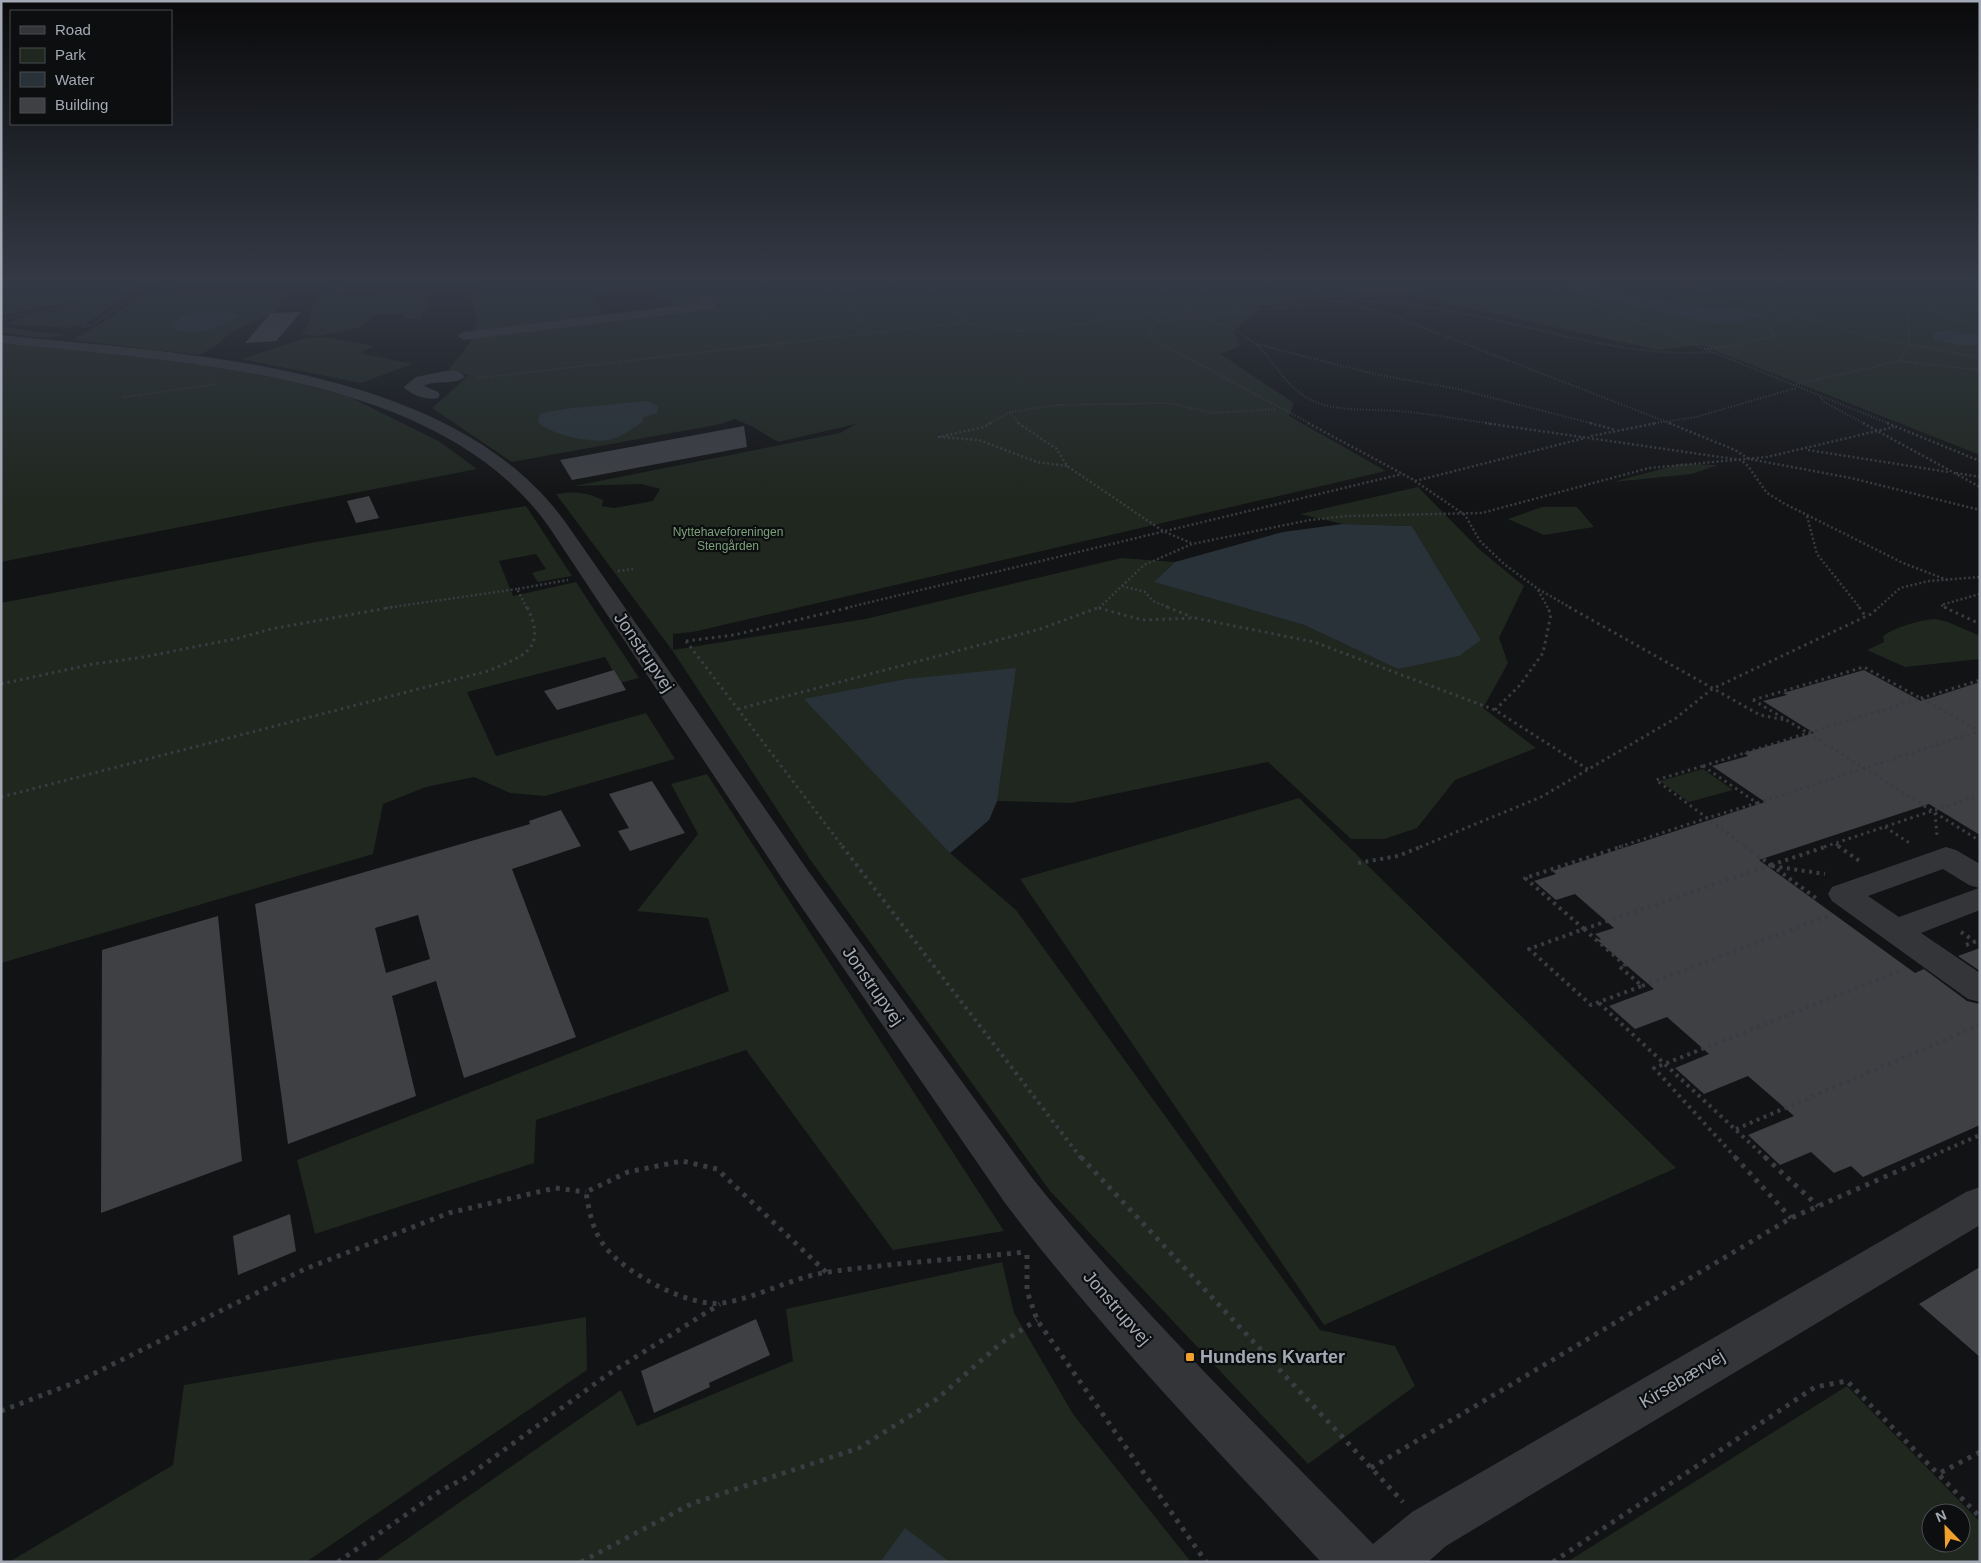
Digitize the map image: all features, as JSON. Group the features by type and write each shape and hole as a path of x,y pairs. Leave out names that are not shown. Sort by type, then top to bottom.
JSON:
{"street":[{"name":"Jonstrupvej","path":"156,356 201,361 270,373 352,393 404,411 474,447 502,467 536,496 798,879 1019,1191 1043,1247 1173,1371 1355,1562"},
{"path":"404,411 432,395 456,377"},
{"path":"1980,878 1946,857 1858,898 1895,931 1980,990"},
{"path":"1895,931 1980,898"},
{"name":"Kirsebærvej","path":"1390,1562 1429,1529 1980,1204"}],"path":[{"path":"456,377 656,356"},
{"path":"1182,356 1415,482 1465,515 1480,541 1504,564 1538,589 1760,715 1786,720"},
{"path":"1266,356 1288,384 1313,401 1329,406 1401,411 1741,460 1748,466 1767,493 1806,516 1902,563 1950,580"},
{"path":"1303,356 1374,374 1458,389 1617,430"},
{"path":"1496,356 1735,450 1748,460 1834,444 1894,427"},
{"path":"1719,356 1980,462"},
{"path":"1900,361 1903,356"},
{"path":"1791,386 1900,361 1980,370"},
{"path":"123,397 224,384 270,373"},
{"path":"1415,482 1617,430 1696,417 1797,388"},
{"path":"1820,397 1824,402 1879,431 1911,451 1980,487"},
{"path":"1067,466 1037,462 980,440 939,437 984,427 1010,412 1058,405 1132,402 1169,403 1212,413 1278,409"},
{"path":"1010,412 1019,425 1057,449 1067,466 1162,531 1192,544"},
{"path":"1805,449 1980,477"},
{"path":"738,709 1040,629 1099,608 1144,565 1192,544 1310,520 1346,516 1465,515 1500,510 1676,462 1741,460 1851,478 1980,510"},
{"path":"1402,474 734,635 686,641 1089,1168 1429,1529"},
{"path":"1806,516 1817,554 1850,592 1866,617"},
{"path":"1,684 93,664 144,657 239,638 271,629 429,600 518,589 592,576"},
{"path":"1358,864 1398,856 1541,797 1676,718 1712,689 1866,617 1900,588 1929,581 1980,577"},
{"path":"1122,586 1145,592 1153,602 1194,618 1314,642 1495,710 1589,770"},
{"path":"1,797 488,671 525,654 534,642 536,626 518,589"},
{"path":"1495,710 1520,685 1543,653 1551,614 1538,589"},
{"path":"1980,594 1941,605 1980,624"},
{"path":"1099,608 1142,620 1194,618"},
{"path":"1980,731 1864,668 1753,700 1980,841"},
{"path":"1858,898 1828,875 1772,866 1656,780 1980,680"},
{"path":"1642,986 1620,967 1624,966 1525,878 1980,731"},
{"path":"1702,765 1757,803"},
{"path":"1858,898 1591,1005 1529,949 1980,794"},
{"path":"1790,1218 1654,1068 1933,958"},
{"path":"1598,1002 1818,1206"},
{"path":"1736,1129 1980,1025"},
{"path":"1371,1468 1790,1218 1980,1135"},
{"path":"1,1411 79,1381 189,1328 304,1269 448,1213 555,1188 586,1192 628,1172 682,1161 717,1169 826,1272"},
{"path":"586,1192 589,1219 607,1250 640,1277 689,1299 721,1303"},
{"path":"338,1562 440,1491 467,1477 607,1376 721,1303 780,1283 826,1272 1043,1247 1028,1291 1037,1320 1206,1562"},
{"path":"581,1562 691,1504 859,1448 937,1399 1000,1343 1037,1320"},
{"path":"1553,1562 1815,1387 1847,1381 1980,1516"},
{"path":"1938,1474 1980,1452"}],"green space":[{"path":"1,356 131,356 202,363 289,381 350,397 440,442 477,469 1,562"},
{"path":"251,356 374,356 412,364 361,383 242,359"},
{"name":"Nyttehaveforeningen Stengården","path":"460,356 1223,356 1294,403 1289,416 1386,471 693,632 673,634 673,650 865,619 1121,558 1175,562 1155,582 1304,625 1399,669 1480,639 1412,526 1343,524 1300,514 1418,487 1480,550 1524,586 1499,638 1508,663 1483,708 1536,748 1455,780 1417,828 1384,839 1351,839 1268,762 1071,803 997,801 989,820 950,853 1016,910 1320,1330 1395,1346 1415,1386 1308,1464 1050,1191 809,858 672,650 556,494 574,492 586,494 603,500 602,506 614,508 653,501 660,489 642,484 574,486 840,433 856,424 778,442 735,419 721,424 512,462 432,408 469,375 448,371"},
{"path":"1729,356 1980,356 1980,455"},
{"path":"1680,464 1718,465 1692,474 1613,482"},
{"path":"526,506 572,576 538,582 532,573 546,569 536,554 499,561 513,596 576,582 639,678 620,683 605,657 467,692 496,756 646,713 675,759 545,796 510,793 474,777 426,787 383,804 373,854 1,963 1,603 311,543"},
{"path":"1542,507 1577,507 1594,527 1544,535 1508,519"},
{"path":"1935,619 1948,622 1980,636 1980,659 1905,667 1867,650 1884,642 1883,636 1894,630 1915,622"},
{"path":"1703,769 1733,790 1689,802 1660,781"},
{"path":"707,774 1004,1231 893,1250 746,1050 536,1120 534,1163 315,1234 297,1160 729,991 708,918 637,911 698,834 671,784"},
{"path":"1299,798 1676,1168 1324,1325 1020,879"},
{"path":"1002,1262 1014,1313 1073,1414 1191,1562 950,1562 905,1529 880,1562 374,1562 621,1390 637,1426 793,1361 786,1309"},
{"path":"586,1317 587,1370 306,1562 9,1562 173,1465 184,1385"},
{"path":"1847,1386 1961,1503 1921,1503 1921,1553 1971,1553 1971,1513 1980,1522 1980,1562 1567,1562"}],"water":[{"path":"647,401 658,406 657,413 642,418 644,421 623,435 609,440 601,441 571,437 552,431 538,422 540,413"},
{"path":"1343,524 1412,526 1481,640 1459,656 1398,669 1304,625 1154,582 1175,562 1283,532"},
{"path":"1016,668 997,801 989,820 950,853 804,699 906,679"},
{"path":"905,1528 950,1562 880,1562"}],"building":[{"path":"744,426 747,447 572,480 560,460"},
{"path":"369,496 379,518 356,523 347,501"},
{"path":"614,670 626,690 557,710 544,691"},
{"path":"1864,670 1921,701 1980,682 1980,835 1929,804 1759,860 1915,973 1924,969 1967,1001 1980,1004 1980,1125 1863,1177 1851,1166 1834,1173 1811,1152 1780,1165 1748,1135 1794,1116 1748,1076 1704,1094 1675,1068 1709,1054 1667,1017 1635,1029 1609,1006 1654,989 1597,940 1601,939 1595,934 1614,928 1575,894 1556,900 1534,881 1556,874 1552,871 1765,802 1712,766 1748,756 1744,753 1814,733 1763,701 1787,695 1783,693"},
{"path":"652,781 685,833 630,851 618,831 629,828 609,794"},
{"path":"561,810 581,846 512,869 576,1037 464,1078 436,981 392,996 416,1096 288,1144 255,904 530,824 529,821","holes":["418,915 430,959 386,973 375,928"]},
{"path":"218,916 242,1161 101,1213 102,950"},
{"path":"1980,948 1980,971 1958,956"},
{"path":"290,1214 296,1251 238,1275 233,1236"},
{"path":"1980,1267 1980,1357 1919,1304"},
{"path":"756,1319 770,1355 709,1383 710,1387 654,1413 641,1371"}],"place":[{"name":"Hundens Kvarter","path":"1190,1357"}]}
